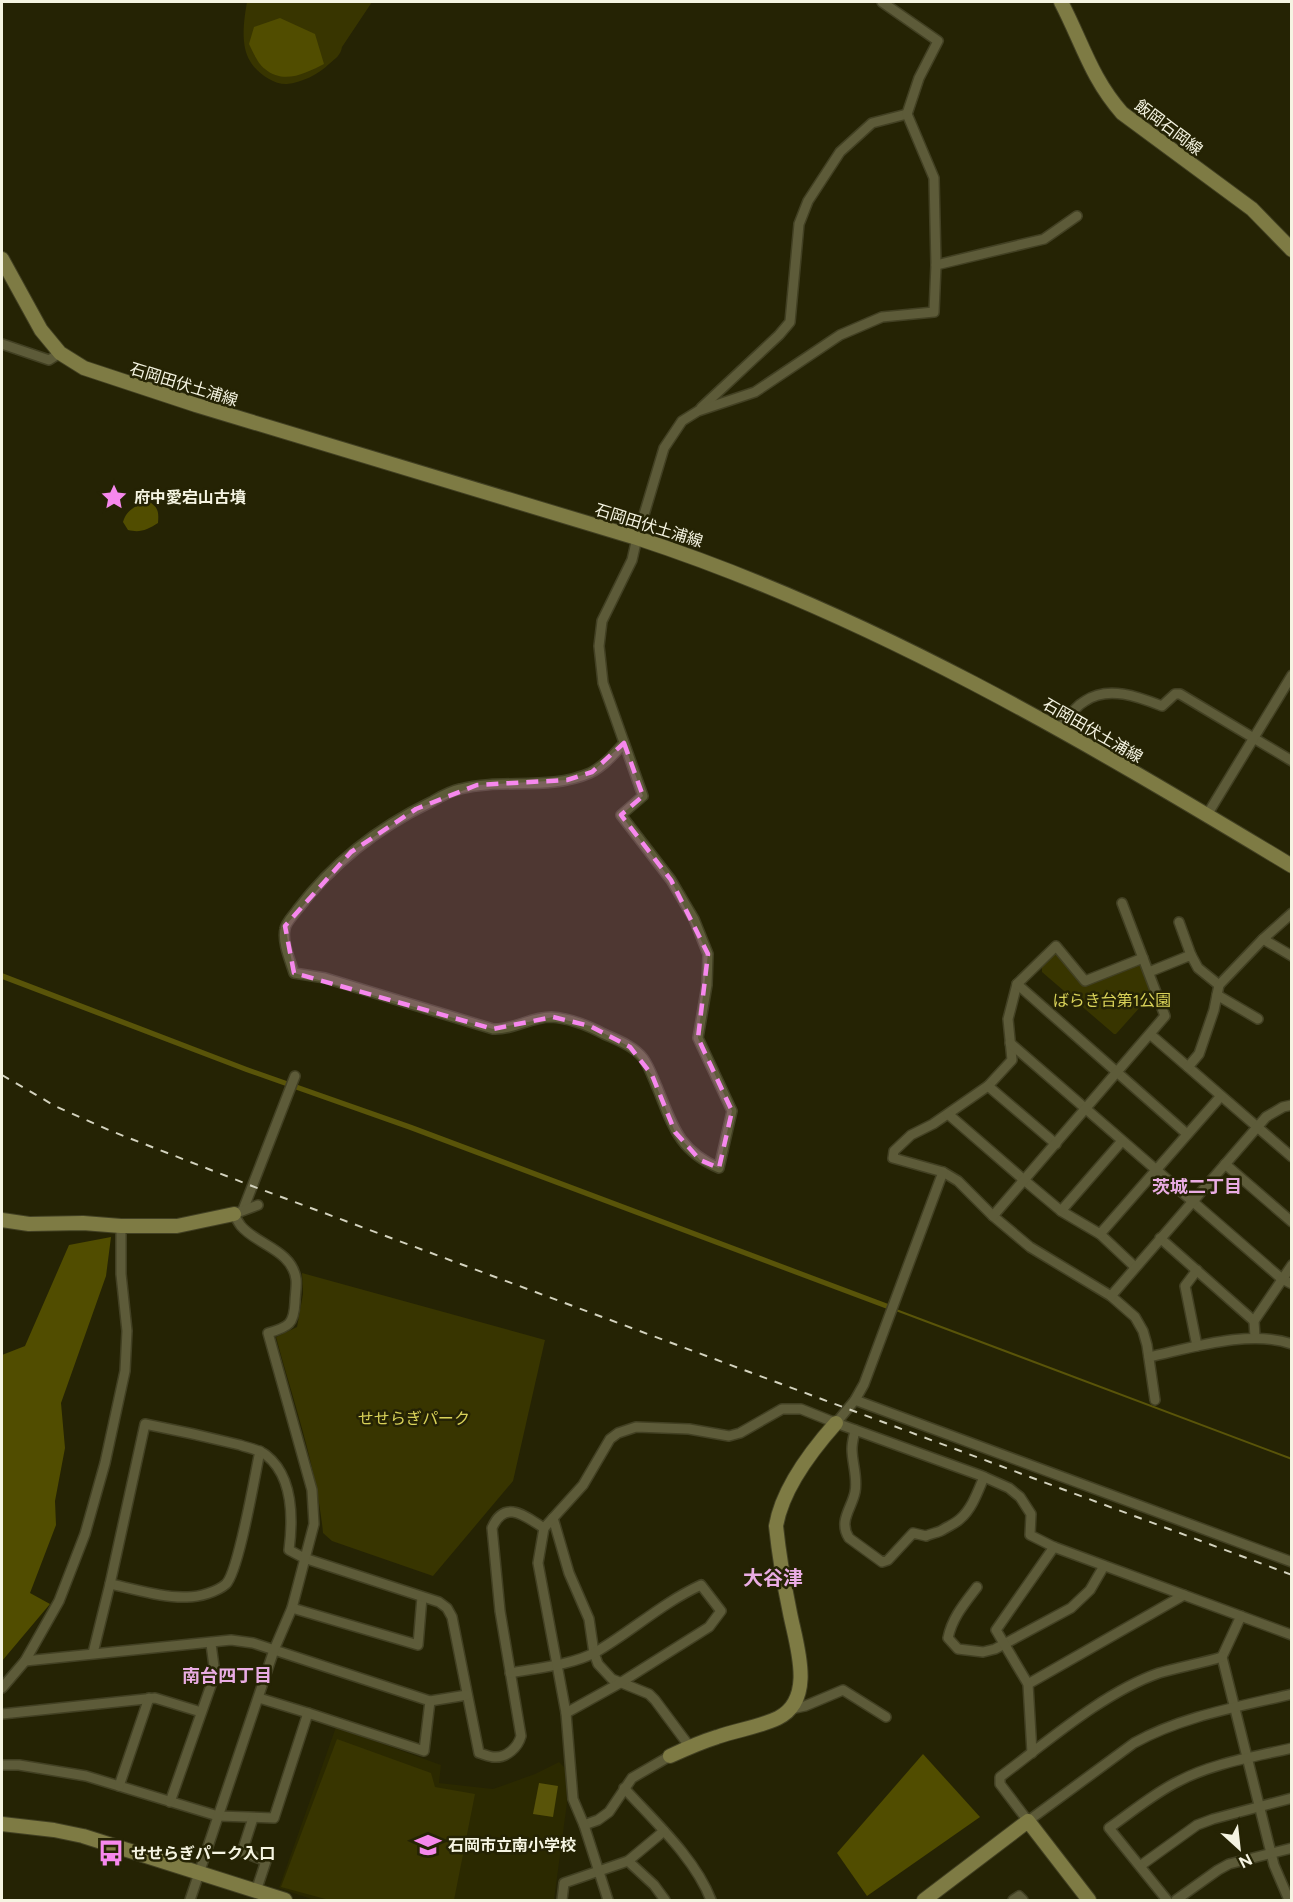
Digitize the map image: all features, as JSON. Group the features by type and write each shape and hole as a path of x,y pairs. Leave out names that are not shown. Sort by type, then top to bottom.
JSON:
{"main road":[{"name":"飯岡石岡線","path":"1061,2 1097,80 1122,112 1252,209 1292,250"},
{"name":"石岡田伏土浦線","path":"2,259 31,315 60,353 72,362 96,373 704,560 844,619 986,688 1292,866"},
{"path":"2,1220 29,1224 177,1226 238,1212"},
{"path":"670,1756 717,1736 780,1717 791,1709 797,1700 800,1664 778,1539 777,1520 794,1483 816,1446 836,1423"},
{"path":"924,1900 1028,1821 1089,1900"},
{"path":"2,1824 45,1828 83,1836 285,1900"}],"street":[{"path":"698,411 755,392 840,335 882,318 934,312 936,265 934,178 907,114 919,78 938,41 882,2"},
{"path":"624,743 609,760 592,772 567,780 528,784 477,785 456,789 416,809 351,852 308,895 285,926 284,935 294,973 325,978 494,1029 506,1030 534,1018 553,1017 590,1026 630,1047 643,1058 648,1067 675,1131 689,1150 700,1160 719,1168 732,1110 698,1038 707,985 708,954 694,919 671,880 621,815 643,796 603,683 599,646 602,621 633,561 637,538 664,448 682,421 698,411 790,322 799,224 808,201 840,152 872,123 907,114"},
{"path":"936,265 1044,239 1077,216"},
{"path":"2,344 49,360 60,353"},
{"path":"1207,815 1292,675"},
{"path":"1059,729 1085,700 1103,694 1134,695 1162,706 1175,694 1180,694 1292,761"},
{"path":"993,1216 1165,1016 1122,903"},
{"path":"1188,1067 1199,1054 1214,1010 1218,990 1263,939 1292,913"},
{"path":"1179,922 1198,968 1218,990 1258,1019"},
{"path":"1263,939 1292,956"},
{"path":"1143,958 1085,981 1056,946 1017,984 1008,1019 1012,1059 988,1086 948,1114 911,1135 894,1151 893,1158 943,1172 958,1181 993,1216 1030,1247 1111,1296 1135,1317 1143,1331 1155,1400"},
{"path":"1149,972 1191,955"},
{"path":"1017,984 1187,1134"},
{"path":"1151,1035 1292,1157"},
{"path":"1010,1043 1287,1282"},
{"path":"190,1900 274,1650 292,1608 314,1524 312,1490 268,1333 288,1326 291,1321 296,1279 287,1259 242,1227 238,1212 294,1078"},
{"path":"988,1086 1056,1144"},
{"path":"1100,1234 1221,1096"},
{"path":"1111,1296 1257,1127 1274,1111 1292,1105"},
{"path":"948,1114 1061,1211 1100,1234 1135,1267"},
{"path":"1061,1211 1122,1141"},
{"path":"1225,1164 1292,1222"},
{"path":"836,1423 855,1400 864,1384 943,1172"},
{"path":"238,1212 258,1205"},
{"path":"2,1689 25,1661 59,1601 85,1534 105,1463 125,1371 127,1331 121,1226"},
{"path":"1160,1238 1254,1321"},
{"path":"1255,1337 1254,1321 1287,1282 1292,1265"},
{"path":"1197,1270 1185,1286 1197,1347"},
{"path":"1149,1357 1255,1337 1292,1344"},
{"path":"855,1400 1292,1562"},
{"path":"608,1900 600,1870 573,1799 566,1713 538,1563 544,1528 584,1485 605,1448 618,1433 636,1427 689,1429 729,1436 740,1433 782,1409 801,1409 1009,1488 1020,1497 1031,1514 1030,1535 1054,1547 1292,1635"},
{"path":"93,1653 144,1424 215,1439 260,1451 275,1465 287,1490 291,1511 292,1531 289,1550 304,1558 439,1602 447,1608 452,1617 479,1753 494,1758 512,1751 519,1743 521,1736 500,1611 492,1528 495,1521 506,1513 519,1512 544,1528"},
{"path":"855,1430 852,1450 856,1482 855,1494 848,1508 846,1532 849,1538 882,1562 888,1560 904,1540 913,1533 926,1536 942,1531 962,1518 974,1502 984,1477"},
{"path":"110,1584 178,1597 190,1597 227,1583 232,1574 242,1535 260,1451"},
{"path":"553,1518 569,1573 589,1619 598,1664 612,1679 649,1694 690,1747"},
{"path":"1032,1754 1028,1684 996,1630 1054,1547"},
{"path":"977,1587 950,1626 948,1638 958,1649 970,1652 983,1652 1003,1644 1071,1608 1090,1590 1104,1566"},
{"path":"510,1672 557,1664 594,1653 676,1597 701,1585 721,1611 709,1627 620,1683 566,1713"},
{"path":"1028,1684 1184,1595"},
{"path":"292,1608 418,1645 422,1597"},
{"path":"1241,1616 1222,1657 1285,1900"},
{"path":"25,1661 211,1644 231,1640 253,1643 430,1701 467,1695"},
{"path":"170,1802 215,1674 211,1644"},
{"path":"1222,1657 1158,1674 1124,1690 1091,1710 1000,1777 1000,1784 1028,1821 1126,1749 1153,1732 1185,1720 1292,1694"},
{"path":"791,1709 806,1706 843,1690 886,1717"},
{"path":"2,1714 149,1698 201,1712"},
{"path":"119,1786 149,1698"},
{"path":"259,1698 424,1751 430,1701"},
{"path":"2,1765 19,1765 86,1776 218,1816 274,1818 308,1713"},
{"path":"1167,1900 1109,1828 1181,1780 1201,1772 1292,1748"},
{"path":"584,1825 598,1820 609,1812 632,1778 670,1756"},
{"path":"624,1788 663,1831 701,1879 711,1900"},
{"path":"1140,1866 1197,1826 1213,1819 1292,1798"},
{"path":"253,1818 242,1852 266,1862 256,1891"},
{"path":"562,1900 564,1883 628,1861 663,1831"},
{"path":"1176,1900 1229,1864 1292,1848"},
{"path":"628,1861 654,1885 665,1900"},
{"path":"1013,1900 1019,1896 1023,1900"}],"highlighted area":[{"path":"624,743 643,796 621,815 671,880 708,954 698,1038 732,1111 719,1168 700,1160 675,1132 652,1075 630,1047 590,1026 553,1017 493,1029 294,973 285,926 351,852 416,809 477,785 567,780 592,772"}],"shaded area":[{"path":"280,18 315,34 324,64 302,74 287,77 272,74 262,67 249,44 254,27"},
{"path":"148,501 157,510 158,523 143,530 128,530 123,522 127,514 136,506"},
{"path":"2,973 247,1067 412,1125 891,1305 890,1310 410,1130 246,1072 2,979"},
{"path":"111,1237 106,1276 61,1403 65,1448 55,1501 56,1525 30,1593 50,1604 2,1661 2,1355 25,1346 69,1245"},
{"name":"石岡市立南小学校","path":"336,1727 441,1765 439,1783 493,1789 535,1774 559,1762 565,1768 567,1803 554,1900 314,1900 279,1888"},
{"path":"923,1754 980,1817 867,1896 837,1853"},
{"path":"539,1783 558,1786 553,1817 533,1814"}],"green space":[{"path":"247,2 372,2 335,59 310,77 298,82 282,84 266,77 256,69 247,55 244,24"},
{"name":"ばらき台第1公園","path":"1054,954 1058,955 1085,985 1137,965 1141,966 1151,992 1150,996 1114,1034 1042,972 1042,967"},
{"name":"せせらぎパーク","path":"302,1273 545,1340 513,1481 433,1576 332,1541 323,1533 316,1484 276,1337 297,1327 303,1294"},
{"name":"石岡市立南小学校","path":"337,1739 431,1773 435,1787 475,1794 454,1900 329,1900 281,1887"}],"waterway":[{"path":"896,1310 1292,1459"}],"railway":[{"path":"2,1075 55,1106 111,1131 252,1186 1292,1575"}],"place":[{"name":"府中愛宕山古墳","path":"114,497"},
{"name":"石岡市立南小学校","path":"428,1845"},
{"name":"せせらぎパーク入口","path":"111,1853"}],"district":[{"name":"茨城二丁目","path":"1197,1187"},
{"name":"大谷津","path":"773,1578"},
{"name":"南台四丁目","path":"227,1676"}]}
